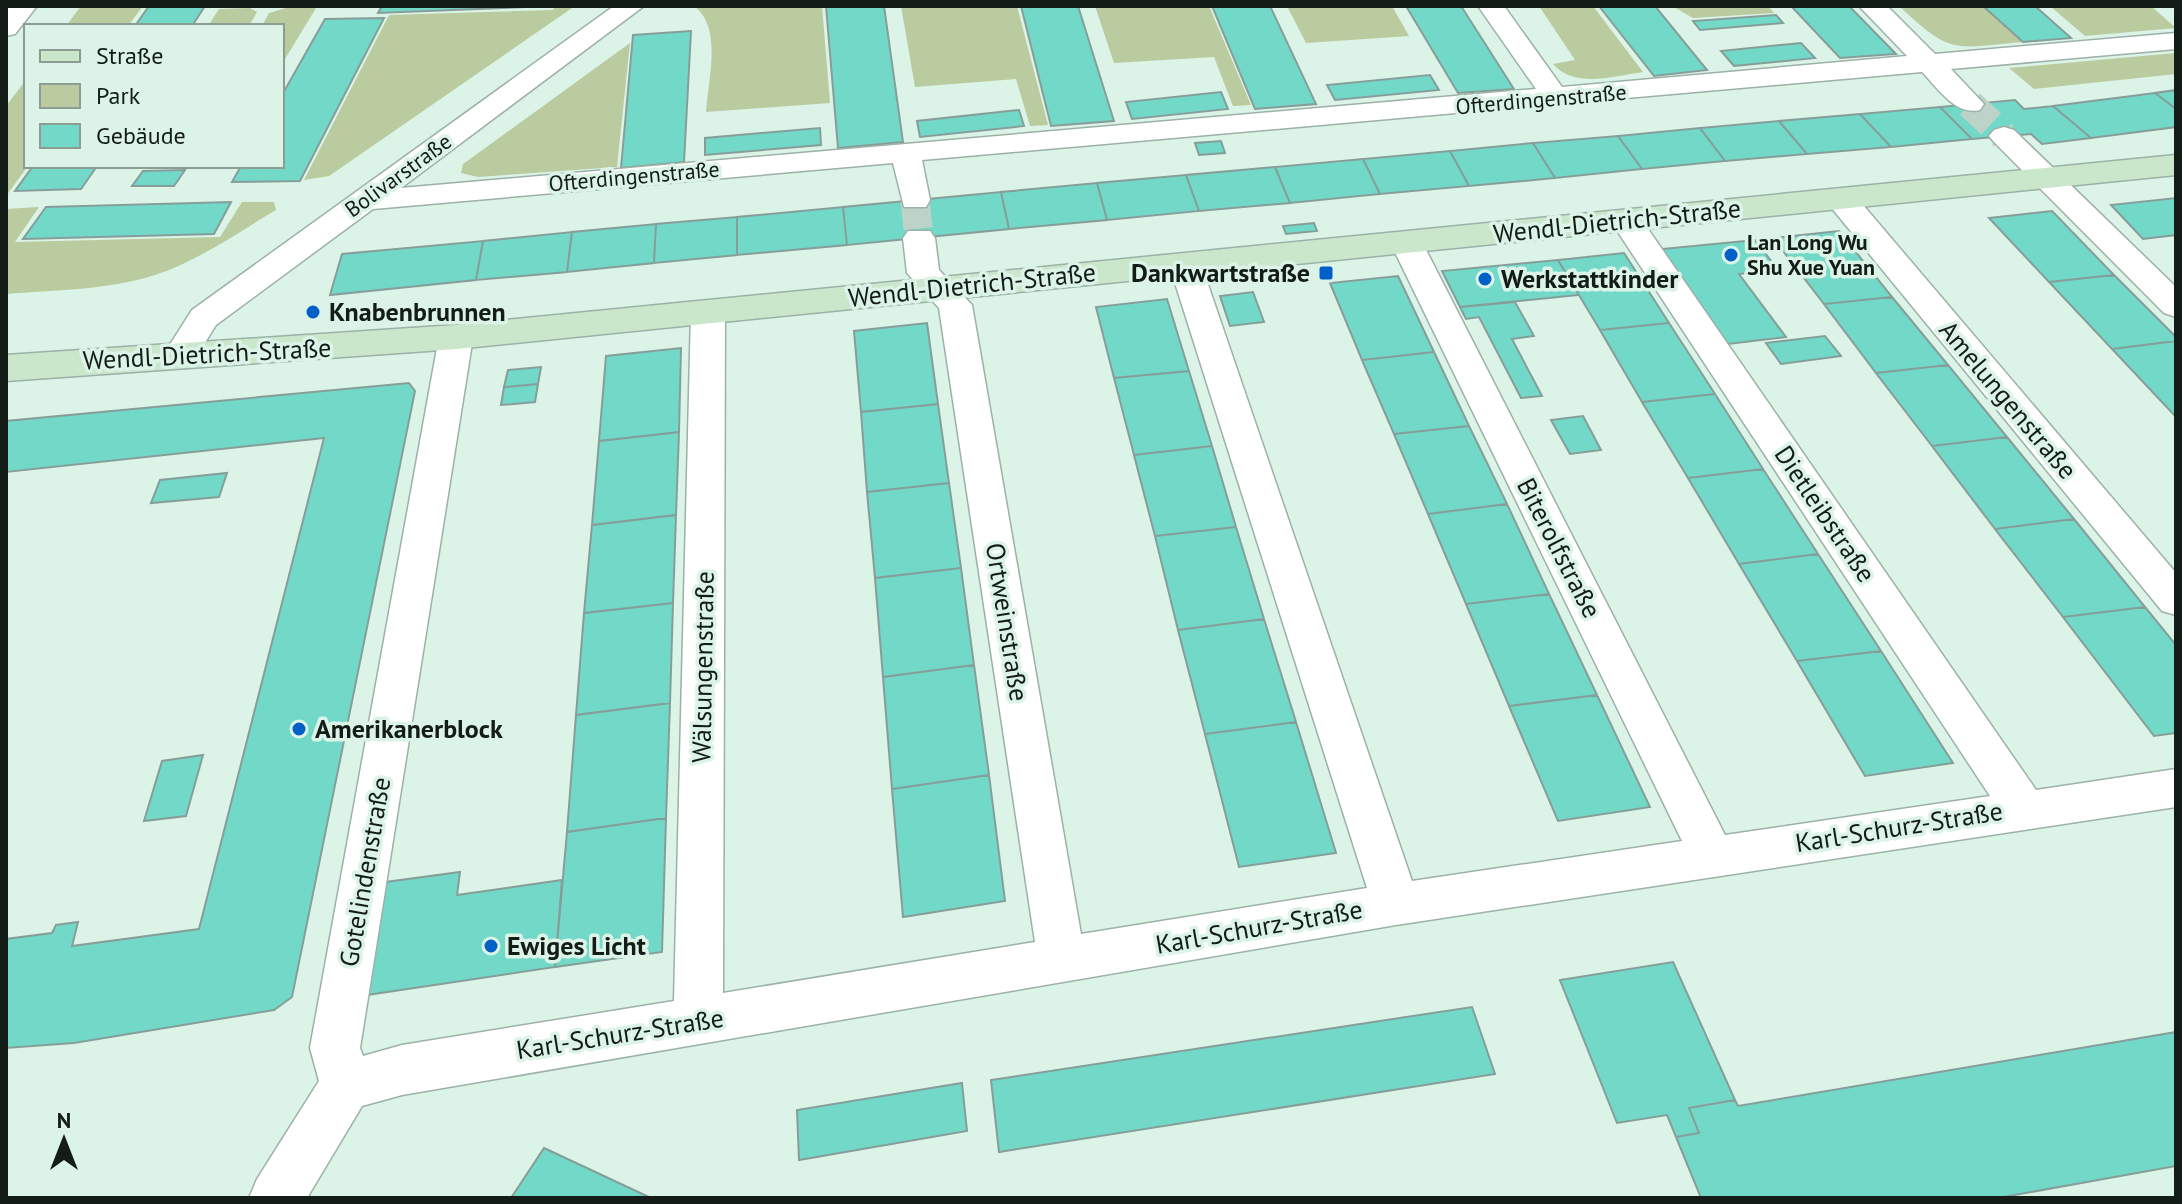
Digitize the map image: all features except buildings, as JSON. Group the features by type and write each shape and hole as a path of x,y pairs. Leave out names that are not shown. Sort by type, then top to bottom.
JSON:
{"street":[{"path":"6,28 24,6"},
{"name":"Bolivarstraße","path":"179,357 204,318 631,6"},
{"path":"1491,6 1556,98"},
{"path":"1872,6 1970,104"},
{"name":"Ofterdingenstraße","path":"362,201 2176,41"},
{"path":"2004,136 2176,306"},
{"path":"906,152 915,200"},
{"name":"Wendl-Dietrich-Straße","path":"6,368 456,337 2176,165"},
{"name":"Amelungenstraße","path":"1841,199 2176,600"},
{"name":"Dietleibstraße","path":"1626,220 2023,808"},
{"path":"919,238 923,273 939,288"},
{"name":"Biterolfstraße","path":"1406,242 1712,855"},
{"path":"1185,264 1396,904"},
{"name":"Ortweinstraße","path":"939,288 955,305 1062,961"},
{"name":"Wälsungenstraße","path":"698,1021 708,312"},
{"name":"Gotelindenstraße","path":"346,1085 335,1048 456,337"},
{"name":"Karl-Schurz-Straße","path":"346,1085 402,1070 1396,904 2023,808 2176,788"},
{"path":"276,1198 346,1085"}],"green space":[{"path":"81,6 143,6 130,24 68,24"},
{"path":"555,6 575,6 329,176 304,180 389,15 553,10"},
{"path":"694,6 822,6 830,103 706,112 711,41 703,16"},
{"path":"901,6 1017,6 1048,125 1030,126 1016,79 915,87"},
{"path":"1095,6 1209,6 1251,105 1233,106 1214,57 1114,63"},
{"path":"1287,6 1392,6 1409,36 1306,43"},
{"path":"1539,6 1593,6 1643,72 1583,79 1562,72 1553,64 1575,60"},
{"path":"1672,6 1768,6 1774,13 1693,18"},
{"path":"1899,6 1983,6 2023,42 1955,45 1931,34"},
{"path":"2050,6 2151,6 2176,28 2085,36"},
{"path":"250,8 257,12 250,24 209,24 219,9"},
{"path":"286,8 316,8 284,61 284,24 263,24 269,13"},
{"path":"630,43 617,167 478,177 461,173 463,164"},
{"path":"2176,53 2176,74 2034,89 2009,68"},
{"path":"24,83 24,168 27,168 6,196 6,106"},
{"path":"242,202 274,202 276,210 217,246 171,269 100,287 6,294 6,209 39,207 15,242 220,237"}],"tunnel":[{"path":"1970,104 2004,136"},
{"path":"915,200 919,238"}],"place":[{"name":"Lan Long Wu Shu Xue Yuan","path":"1731,255"},
{"name":"Dankwartstraße","path":"1326,273"},
{"name":"Werkstattkinder","path":"1485,279"},
{"name":"Knabenbrunnen","path":"313,312"},
{"name":"Amerikanerblock","path":"299,729"},
{"name":"Ewiges Licht","path":"491,946"}]}
